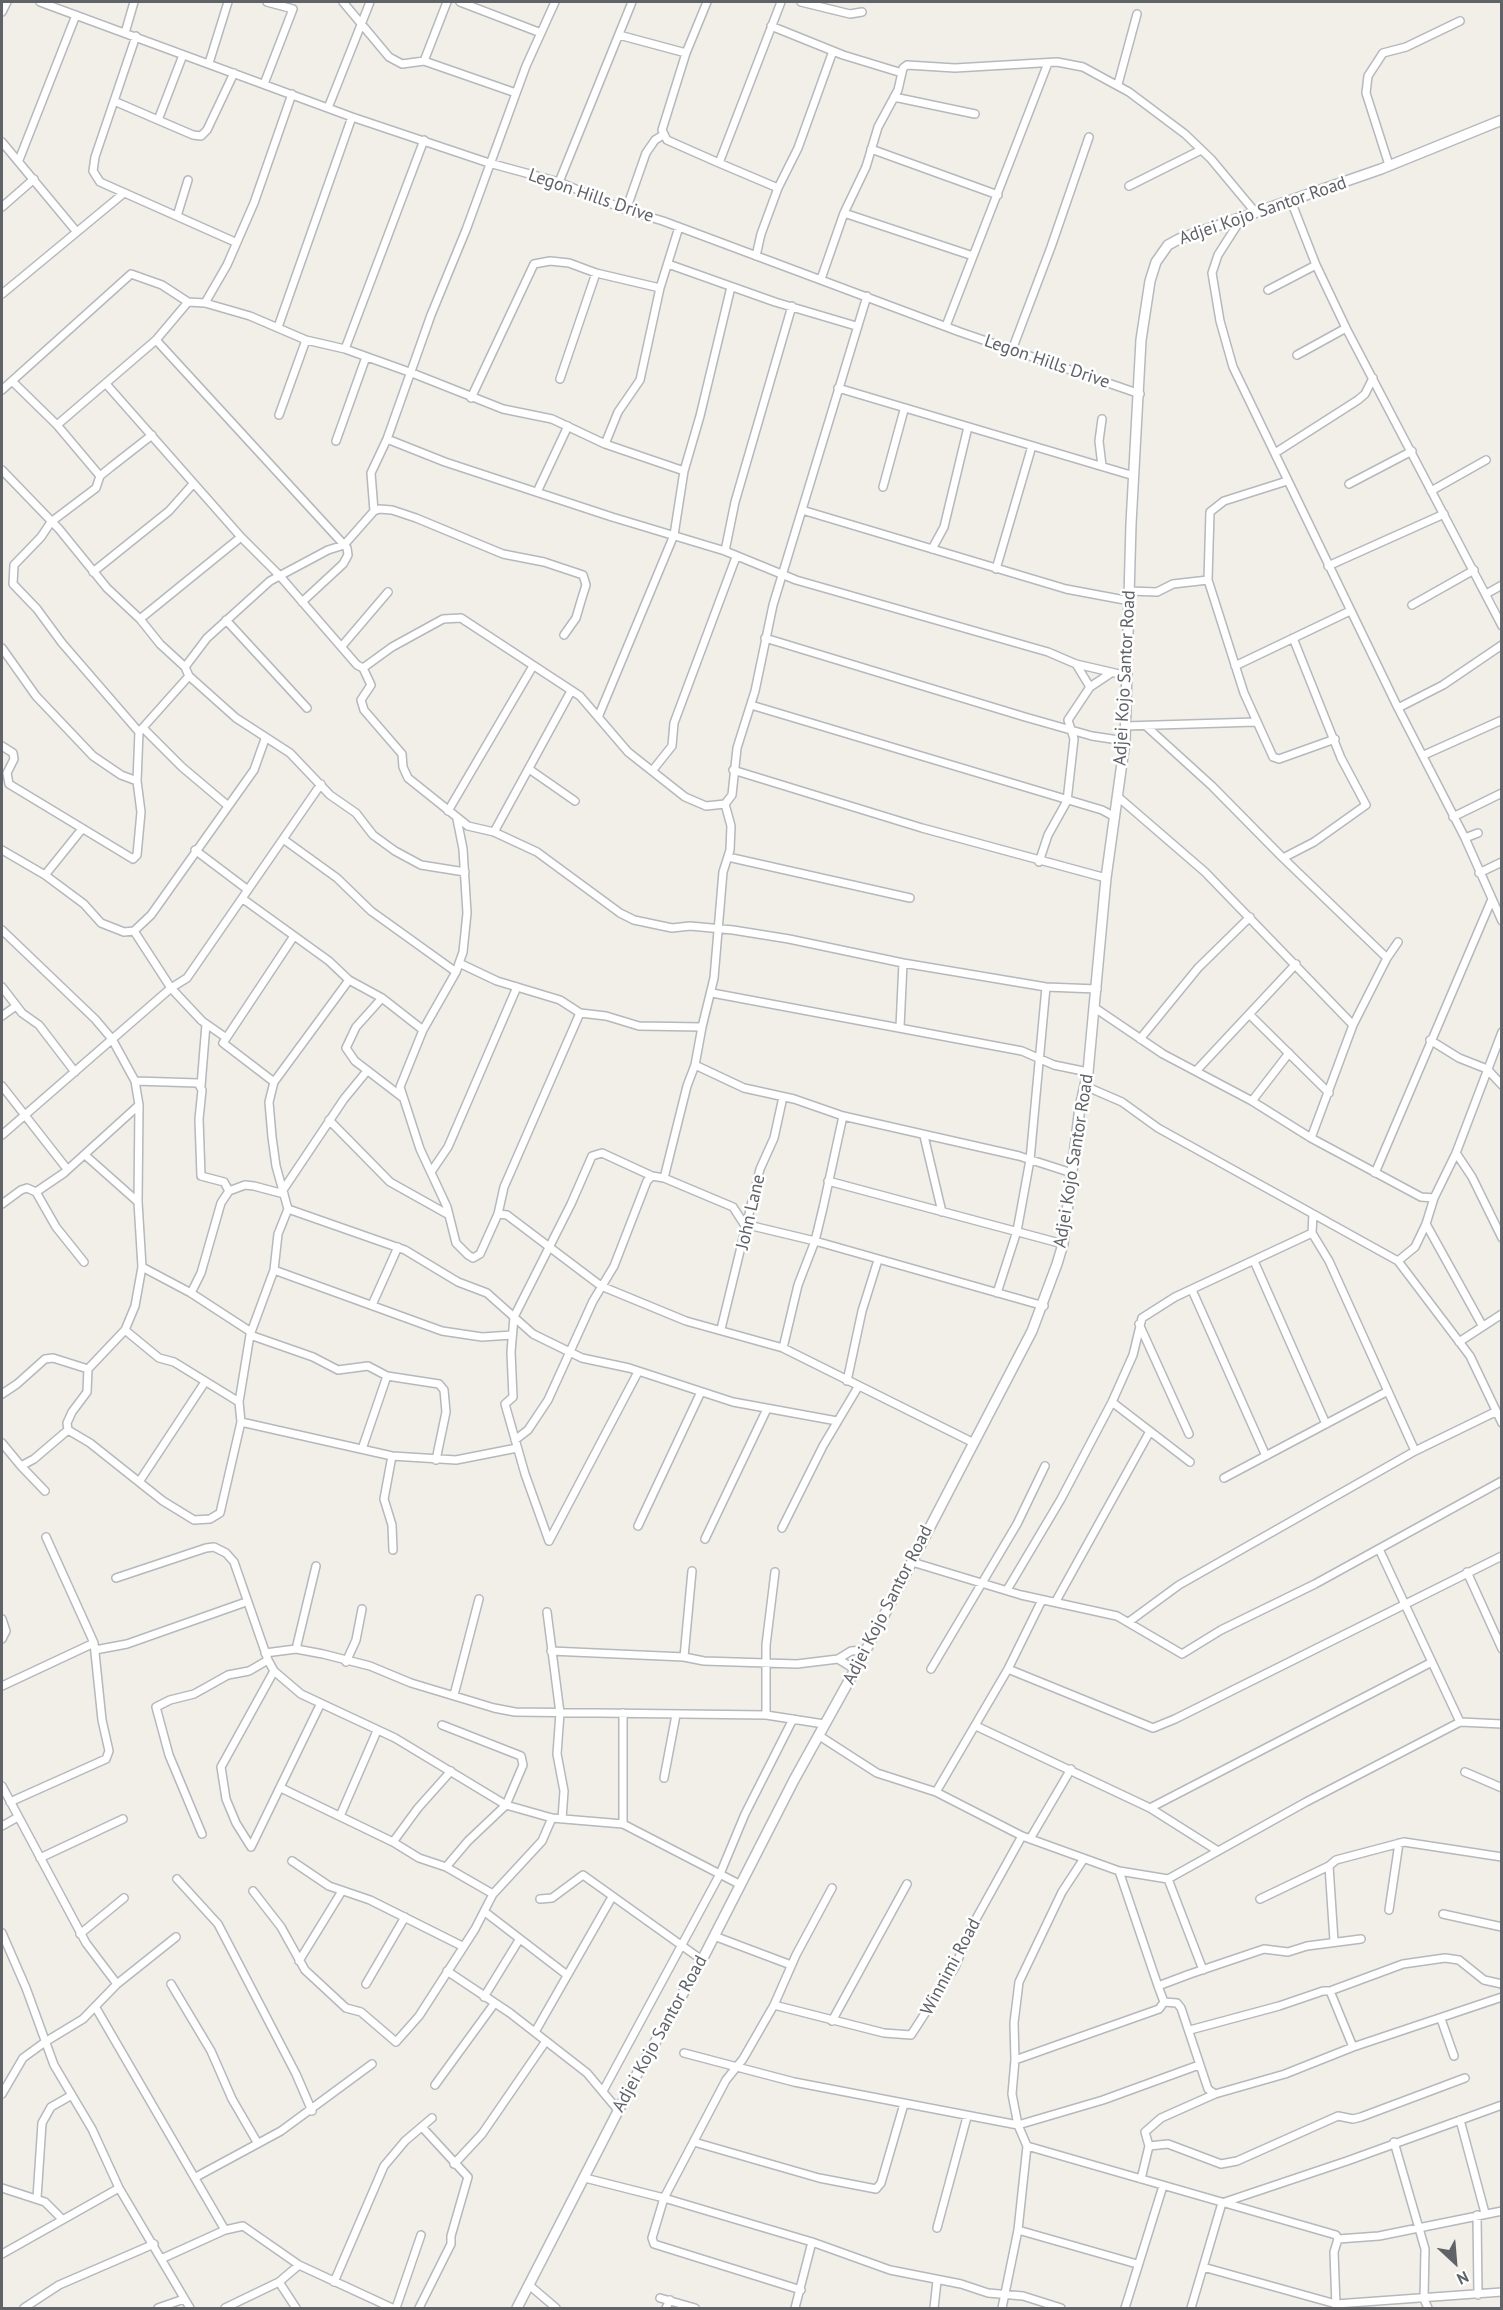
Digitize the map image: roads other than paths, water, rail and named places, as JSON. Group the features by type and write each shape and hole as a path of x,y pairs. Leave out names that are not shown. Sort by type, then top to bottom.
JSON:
{"street":[{"path":"2,12 7,2"},
{"name":"Legon Hills Drive","path":"40,2 352,117 489,164 559,183 626,210 679,227 1012,350 1083,372 1140,394"},
{"path":"125,33 135,2"},
{"path":"208,63 228,2"},
{"path":"264,84 293,9 267,2"},
{"path":"343,2 389,57 402,64 424,61 516,93"},
{"path":"328,108 370,2"},
{"path":"424,61 447,2"},
{"path":"460,2 541,33"},
{"path":"374,511 371,473 387,439 431,315 466,230 516,93 555,2"},
{"path":"559,183 632,2"},
{"path":"707,2 686,53 674,96 662,125 663,135 680,148 778,188"},
{"path":"719,163 781,2"},
{"path":"801,2 850,14 862,12"},
{"path":"1118,84 1137,14"},
{"path":"19,160 76,15"},
{"path":"1389,165 1366,93 1368,76 1383,53 1409,46 1460,21"},
{"path":"771,26 833,51 902,73"},
{"path":"619,35 686,53"},
{"path":"136,36 93,171 100,182 236,242"},
{"path":"756,256 778,188 798,148 833,51"},
{"path":"158,120 183,55"},
{"path":"946,326 1048,63"},
{"path":"821,279 844,213 872,149 878,127 907,65 955,68 1048,63 1083,67 1118,84 1185,134 1256,213"},
{"path":"114,101 201,136 207,130 234,73"},
{"path":"206,303 254,203 292,94"},
{"path":"894,97 975,114"},
{"path":"278,327 352,117"},
{"name":"Adjei Kojo Santor Road","path":"517,2308 618,2110 702,1960 739,1884 866,1650 1044,1306 1063,1244 1080,1107 1088,1072 1106,878 1125,741 1134,476 1142,326 1156,262 1168,245 1179,239 1389,165 1502,120"},
{"path":"626,210 646,153 655,140 663,135"},
{"path":"1012,350 1089,137"},
{"path":"345,349 424,140"},
{"path":"2,142 76,231"},
{"path":"872,149 998,195"},
{"path":"1129,186 1201,150"},
{"path":"2,207 34,179"},
{"path":"177,216 188,180"},
{"path":"2,294 124,193"},
{"path":"1291,201 1316,265 1346,328 1502,626"},
{"path":"844,213 973,256"},
{"path":"1241,219 1218,255 1212,273 1212,285 1233,367 1350,611 1465,838 1502,921"},
{"path":"605,444 618,412 640,380 660,288 679,227"},
{"path":"471,398 534,264 550,261 569,262 596,273 660,288"},
{"path":"668,264 856,326"},
{"path":"1268,290 1316,265"},
{"path":"560,379 596,273"},
{"path":"2,390 131,274 162,285 188,302 206,303 278,327 306,339 345,349 412,373 471,398 568,426 605,444 684,471"},
{"path":"599,715 674,535 684,471 700,416 731,286"},
{"path":"363,668 392,647 443,619 461,618 580,696 599,715 628,752 695,803 706,806 725,804 732,795 736,747 751,705 765,638 856,326 867,296"},
{"path":"57,425 107,385 156,340 188,302"},
{"path":"725,551 735,502 792,306"},
{"path":"1297,355 1346,328"},
{"path":"279,415 306,339"},
{"path":"156,340 344,545 348,555 343,564 302,602"},
{"path":"336,441 366,357"},
{"path":"1275,453 1358,400 1365,394 1373,378"},
{"path":"12,381 57,425 100,476"},
{"path":"107,385 193,484 279,575 357,665 363,668 371,685 361,700 364,710 402,754 403,767 408,778 468,826 494,832 537,852 620,913 634,920 672,928 690,926 789,939 903,963 1046,987 1097,989"},
{"path":"838,388 904,410 1134,476"},
{"path":"883,487 904,410"},
{"path":"1101,419 1099,441 1102,466"},
{"path":"537,492 568,426"},
{"path":"932,549 944,527 968,427"},
{"path":"152,435 100,476 96,488 51,522 41,537 14,565 14,585 38,609 62,643 141,730 227,805"},
{"path":"387,439 444,462 725,551 783,574 1048,652 1076,664 1128,676"},
{"path":"996,569 1032,446"},
{"path":"1349,484 1412,451"},
{"path":"1431,491 1486,460"},
{"path":"2,470 51,522 107,588 140,619 160,644 185,668 189,676 265,739 290,753 330,795 356,813 373,835 395,851 421,865 465,872"},
{"path":"1287,480 1224,501 1210,512 1208,580 1235,666 1256,722 1276,759 1335,739"},
{"path":"93,572 169,511 193,484"},
{"path":"185,668 207,638 279,575 344,545 374,511 392,510 503,554 544,562 583,575 586,585 576,618 564,635"},
{"path":"802,510 1072,591 1130,596 1157,592 1173,584 1208,580"},
{"path":"1328,566 1444,514"},
{"path":"140,619 241,537"},
{"path":"652,771 672,746 674,723 736,557"},
{"path":"1412,605 1474,570"},
{"path":"1486,594 1502,585"},
{"path":"342,646 387,592"},
{"path":"1235,666 1350,611"},
{"path":"226,620 307,708"},
{"path":"765,638 1071,730 1125,741"},
{"path":"1282,858 1314,842 1365,806 1293,638"},
{"path":"1398,708 1443,685 1502,645"},
{"path":"2,648 36,696 93,756 121,776 137,781"},
{"path":"1076,664 1090,687"},
{"path":"448,811 533,666"},
{"path":"1039,862 1048,835 1067,801 1074,739 1068,720 1090,687 1111,673"},
{"path":"2,746 13,753 14,759 7,773 9,784 133,859 137,855 141,812 137,781 141,730 189,676"},
{"path":"494,832 571,691"},
{"path":"751,705 1102,810 1115,817"},
{"path":"1424,755 1502,720"},
{"path":"1125,726 1256,722"},
{"path":"1146,726 1212,786 1282,858 1387,958"},
{"path":"2,850 45,875 84,904 101,923 124,932 134,931 151,915 254,770 265,739"},
{"path":"529,769 575,801"},
{"path":"733,770 1039,862 1106,878"},
{"path":"2,1135 171,988 186,978 321,784"},
{"path":"1453,817 1502,793"},
{"path":"1117,796 1206,872 1353,1025"},
{"path":"664,1178 712,993 723,872 728,857 731,826 725,804"},
{"path":"457,819 465,872 466,932 456,972 423,1030 400,1084 402,1096 449,1215 456,1243 473,1258 480,1254 498,1214 504,1187 580,1013"},
{"path":"45,875 82,829"},
{"path":"1465,838 1478,833"},
{"path":"283,839 337,878 371,911 456,972"},
{"path":"195,850 248,890"},
{"path":"728,857 910,897"},
{"path":"1479,873 1502,862"},
{"path":"243,899 349,980 382,998 423,1030"},
{"path":"1375,1173 1492,899"},
{"path":"1140,1039 1198,968 1250,917"},
{"path":"2,930 91,1015 112,1039 135,1081 139,1105 138,1202 142,1267 135,1306 125,1330 88,1369 87,1392 72,1412 67,1423 68,1430"},
{"path":"134,931 171,988 206,1024 225,1037"},
{"path":"274,1082 223,1044 225,1037 294,936"},
{"path":"1311,1138 1353,1025 1387,958 1398,942"},
{"path":"459,963 516,987 560,1000 580,1013 606,1016 639,1026 702,1027"},
{"path":"900,1027 903,963"},
{"path":"1196,1071 1296,964"},
{"path":"68,1430 90,1443 163,1501 194,1520 215,1517 220,1513 241,1422 239,1402 250,1333 274,1270 278,1234 288,1209 276,1166 269,1109 274,1082 349,980"},
{"path":"2,987 16,1006 39,1025 75,1072"},
{"path":"431,1172 448,1147 516,987"},
{"path":"997,1293 1017,1231 1030,1160 1046,987"},
{"path":"712,993 1022,1051 1039,1060 1088,1072"},
{"path":"382,998 346,1042 348,1054 402,1096"},
{"path":"2,1017 16,1006"},
{"path":"1095,1008 1140,1039 1252,1101 1311,1138 1421,1197 1434,1198"},
{"path":"1249,1014 1329,1093"},
{"path":"206,1024 201,1086 201,1176 224,1182 229,1191"},
{"path":"1398,1261 1415,1247 1426,1224 1434,1198 1456,1153 1502,1032"},
{"path":"1431,1040 1460,1058 1487,1069 1502,1085"},
{"path":"1252,1101 1289,1053"},
{"path":"695,1065 728,1083 843,1116 1030,1160 1072,1173"},
{"path":"284,1192 329,1120 367,1071"},
{"path":"135,1081 188,1081 201,1086"},
{"path":"2,1086 23,1117 67,1169"},
{"path":"1085,1086 1122,1102 1158,1128 1398,1261 1470,1356 1502,1423"},
{"name":"John Lane","path":"721,1329 749,1226 760,1169 774,1138 783,1097"},
{"path":"36,1192 85,1155 139,1105"},
{"path":"783,1348 798,1286 815,1241 843,1116"},
{"path":"329,1120 390,1182 449,1215"},
{"path":"924,1136 942,1212"},
{"path":"638,1372 549,1541 517,1448 505,1404 513,1396 514,1317 550,1246 590,1158 596,1154 602,1153 652,1176 664,1178 733,1207 741,1222 749,1226 815,1241 1044,1306"},
{"path":"1456,1153 1472,1177 1502,1238"},
{"path":"85,1155 138,1202"},
{"path":"515,1440 528,1430 543,1408 601,1286 614,1266 647,1180 652,1176"},
{"path":"828,1181 1063,1244"},
{"path":"191,1293 201,1273 221,1203 229,1191 245,1185 284,1192"},
{"path":"2,1204 21,1190 27,1188 36,1192 56,1227 84,1262"},
{"path":"288,1209 398,1247 464,1286 487,1293 540,1338 571,1352 700,1394 766,1411 837,1421"},
{"path":"498,1214 507,1215 601,1286 686,1321 783,1348 974,1443"},
{"path":"1313,1214 1312,1233 1329,1261 1415,1451"},
{"path":"1426,1224 1482,1324"},
{"path":"1007,1590 1061,1499 1112,1402 1133,1355 1139,1324 1144,1315 1312,1233"},
{"path":"372,1305 398,1247"},
{"path":"847,1381 862,1311 878,1260"},
{"path":"1254,1261 1326,1424"},
{"path":"142,1267 191,1293 250,1333 314,1357 338,1370 368,1366 387,1376 439,1384 444,1390 446,1412 436,1460"},
{"path":"274,1270 442,1331 482,1337 512,1335"},
{"path":"1192,1290 1266,1456"},
{"path":"1459,1342 1502,1314"},
{"path":"1139,1324 1189,1434"},
{"path":"125,1330 159,1358 174,1362 239,1402"},
{"path":"2,1394 45,1359 53,1358 88,1369"},
{"path":"362,1449 387,1376"},
{"path":"139,1482 205,1382"},
{"path":"782,1528 837,1421 858,1387"},
{"path":"1224,1478 1388,1391"},
{"path":"638,1526 700,1394"},
{"path":"1112,1402 1190,1462"},
{"path":"705,1539 766,1411"},
{"path":"1130,1622 1179,1585 1415,1451 1495,1412"},
{"path":"241,1422 392,1456 456,1460 517,1448"},
{"path":"21,1466 34,1459 68,1430"},
{"path":"1056,1601 1149,1432"},
{"path":"2,1443 45,1491"},
{"path":"392,1456 384,1499 392,1525 393,1550"},
{"path":"931,1669 983,1584 1045,1466"},
{"path":"912,1562 1042,1600 1056,1601 1117,1616 1182,1654 1221,1630 1275,1605 1502,1481"},
{"path":"10,1802 106,1759 109,1751 102,1720 95,1646 46,1537"},
{"path":"116,1578 214,1547 226,1553 234,1562 246,1602 274,1671 301,1694 320,1705 395,1738 506,1805 552,1818 623,1824 739,1884"},
{"path":"1379,1549 1460,1722"},
{"path":"1008,1669 1153,1728 1502,1556"},
{"path":"296,1649 316,1566"},
{"path":"684,1657 692,1571"},
{"path":"766,1715 766,1663 775,1572"},
{"path":"1467,1572 1498,1634 1502,1649"},
{"path":"454,1695 479,1599"},
{"path":"936,1792 1008,1669 1042,1600"},
{"path":"2,1686 95,1646 127,1644 246,1602"},
{"path":"346,1662 356,1640 362,1608"},
{"path":"547,1612 560,1713 557,1754 564,1791 562,1819"},
{"path":"2,1619 6,1631 2,1639"},
{"path":"202,1834 169,1755 156,1707 170,1700 194,1694 228,1675 249,1671 267,1656 296,1649 369,1666 454,1695 515,1712 766,1715 824,1724"},
{"path":"551,1651 684,1657 704,1662 810,1663 838,1659 851,1651 866,1650"},
{"path":"838,1659 855,1670"},
{"path":"1150,1808 1432,1662"},
{"path":"274,1671 250,1710 221,1767 226,1799 236,1823 251,1847 320,1705"},
{"path":"623,1713 623,1824"},
{"path":"664,1778 676,1714"},
{"path":"603,2091 720,1874 745,1814 793,1719"},
{"path":"818,1735 877,1773 936,1792 1022,1836 1083,1860 1119,1871 1168,1879 1379,1762 1460,1722 1502,1724"},
{"path":"442,1725 521,1756 523,1765 506,1805 468,1841 446,1867"},
{"path":"976,1726 1150,1808 1218,1851"},
{"path":"340,1816 377,1731"},
{"path":"1030,1839 1071,1769"},
{"path":"393,1842 450,1771"},
{"path":"1465,1772 1502,1788"},
{"path":"2,1786 80,1934 117,1984"},
{"path":"280,1788 393,1842 419,1858 446,1867 493,1894"},
{"path":"2,1826 18,1817"},
{"path":"253,1892 281,1927 305,1970 346,2008 362,2012 396,2042 419,2016 485,1912 493,1894 542,1841 552,1818"},
{"path":"40,1858 123,1819"},
{"name":"Winnimi Road","path":"774,2005 832,2021 904,2036 915,2031 955,1967 974,1922 1022,1836"},
{"path":"1260,1899 1346,1856 1399,1843 1415,1843 1502,1857"},
{"path":"1389,1910 1399,1843"},
{"path":"1002,2308 1007,2294 1018,2230 1027,2146 1018,2125 1012,2094 1016,2060 1014,2023 1021,1975 1062,1892 1083,1860"},
{"path":"292,1861 329,1886 405,1917 462,1946"},
{"path":"1329,1866 1334,1941"},
{"path":"1119,1871 1164,2002"},
{"path":"540,1899 552,1898 583,1875 702,1960"},
{"path":"177,1879 223,1933 296,2074 312,2110"},
{"path":"1168,1879 1203,1970"},
{"path":"832,2021 907,1884"},
{"path":"801,2290 654,2244 652,2238 664,2198 726,2080 736,2068 774,2005 791,1965 832,1888"},
{"path":"299,1961 342,1891"},
{"path":"535,2032 612,1897"},
{"path":"80,1934 124,1898"},
{"path":"485,1912 567,1975"},
{"path":"1443,1914 1502,1927"},
{"path":"366,1984 405,1917"},
{"path":"2,1933 26,1988 45,2042 108,2161 119,2188 190,2308"},
{"path":"714,1936 791,1965"},
{"path":"2,2094 23,2058 96,2008 117,1984 176,1937"},
{"path":"1158,1986 1264,1949 1288,1952 1334,1941 1361,1939"},
{"path":"484,1997 519,1940"},
{"path":"1190,2030 1279,2006 1323,1991 1330,1991 1403,1964 1445,1958 1459,1960 1484,1980 1502,1984"},
{"path":"447,1971 535,2032 587,2073 618,2110"},
{"path":"171,1984 210,2051 232,2099 257,2142"},
{"path":"1330,1991 1353,2047"},
{"path":"1141,2179 1149,2146 1145,2132 1161,2118 1215,2094 1285,2074 1353,2047 1502,1997"},
{"path":"1016,2060 1155,2011 1164,2002 1177,2003 1190,2030 1199,2065 1209,2089 1215,2094"},
{"path":"435,2085 494,2004"},
{"path":"96,2008 225,2229"},
{"path":"1441,2019 1454,2056"},
{"path":"454,2164 482,2134 546,2041"},
{"path":"684,2053 736,2068 967,2117 1018,2125 1103,2100 1199,2065"},
{"path":"196,2177 281,2131 372,2064"},
{"path":"1149,2146 1168,2144 1221,2164 1237,2161 1338,2116 1353,2119 1361,2117 1466,2078"},
{"path":"37,2198 42,2123 51,2107 72,2095"},
{"path":"694,2142 819,2178 876,2189 884,2174 904,2104"},
{"path":"1222,2203 1347,2162 1394,2142 1502,2105"},
{"path":"936,2228 967,2117"},
{"path":"334,2282 384,2166 405,2141 432,2118"},
{"path":"1460,2120 1485,2213"},
{"path":"419,2308 451,2244 451,2236 468,2177 422,2127"},
{"path":"1394,2142 1425,2249 1424,2299 1428,2308"},
{"path":"1027,2146 1336,2235 1338,2239"},
{"path":"585,2178 664,2198 812,2242 890,2270 937,2281 962,2284 988,2293 1007,2294 1061,2308"},
{"path":"1125,2308 1163,2186"},
{"path":"2,2188 45,2202 62,2219"},
{"path":"2,2254 119,2188"},
{"path":"1191,2308 1222,2203"},
{"path":"1338,2239 1379,2236 1419,2226 1502,2211"},
{"path":"1477,2215 1478,2295"},
{"path":"161,2259 225,2229 243,2226 299,2265 394,2308 421,2235"},
{"path":"1018,2230 1137,2264"},
{"path":"1336,2306 1334,2252 1338,2239"},
{"path":"795,2308 812,2242"},
{"path":"24,2308 59,2285 154,2244"},
{"path":"225,2308 279,2282 299,2265"},
{"path":"1203,2267 1336,2306 1502,2292"},
{"path":"934,2308 937,2281"},
{"path":"279,2282 296,2308"},
{"path":"529,2285 556,2308"},
{"path":"660,2298 694,2308"},
{"path":"158,2308 184,2299"},
{"path":"666,2308 669,2300"}]}
